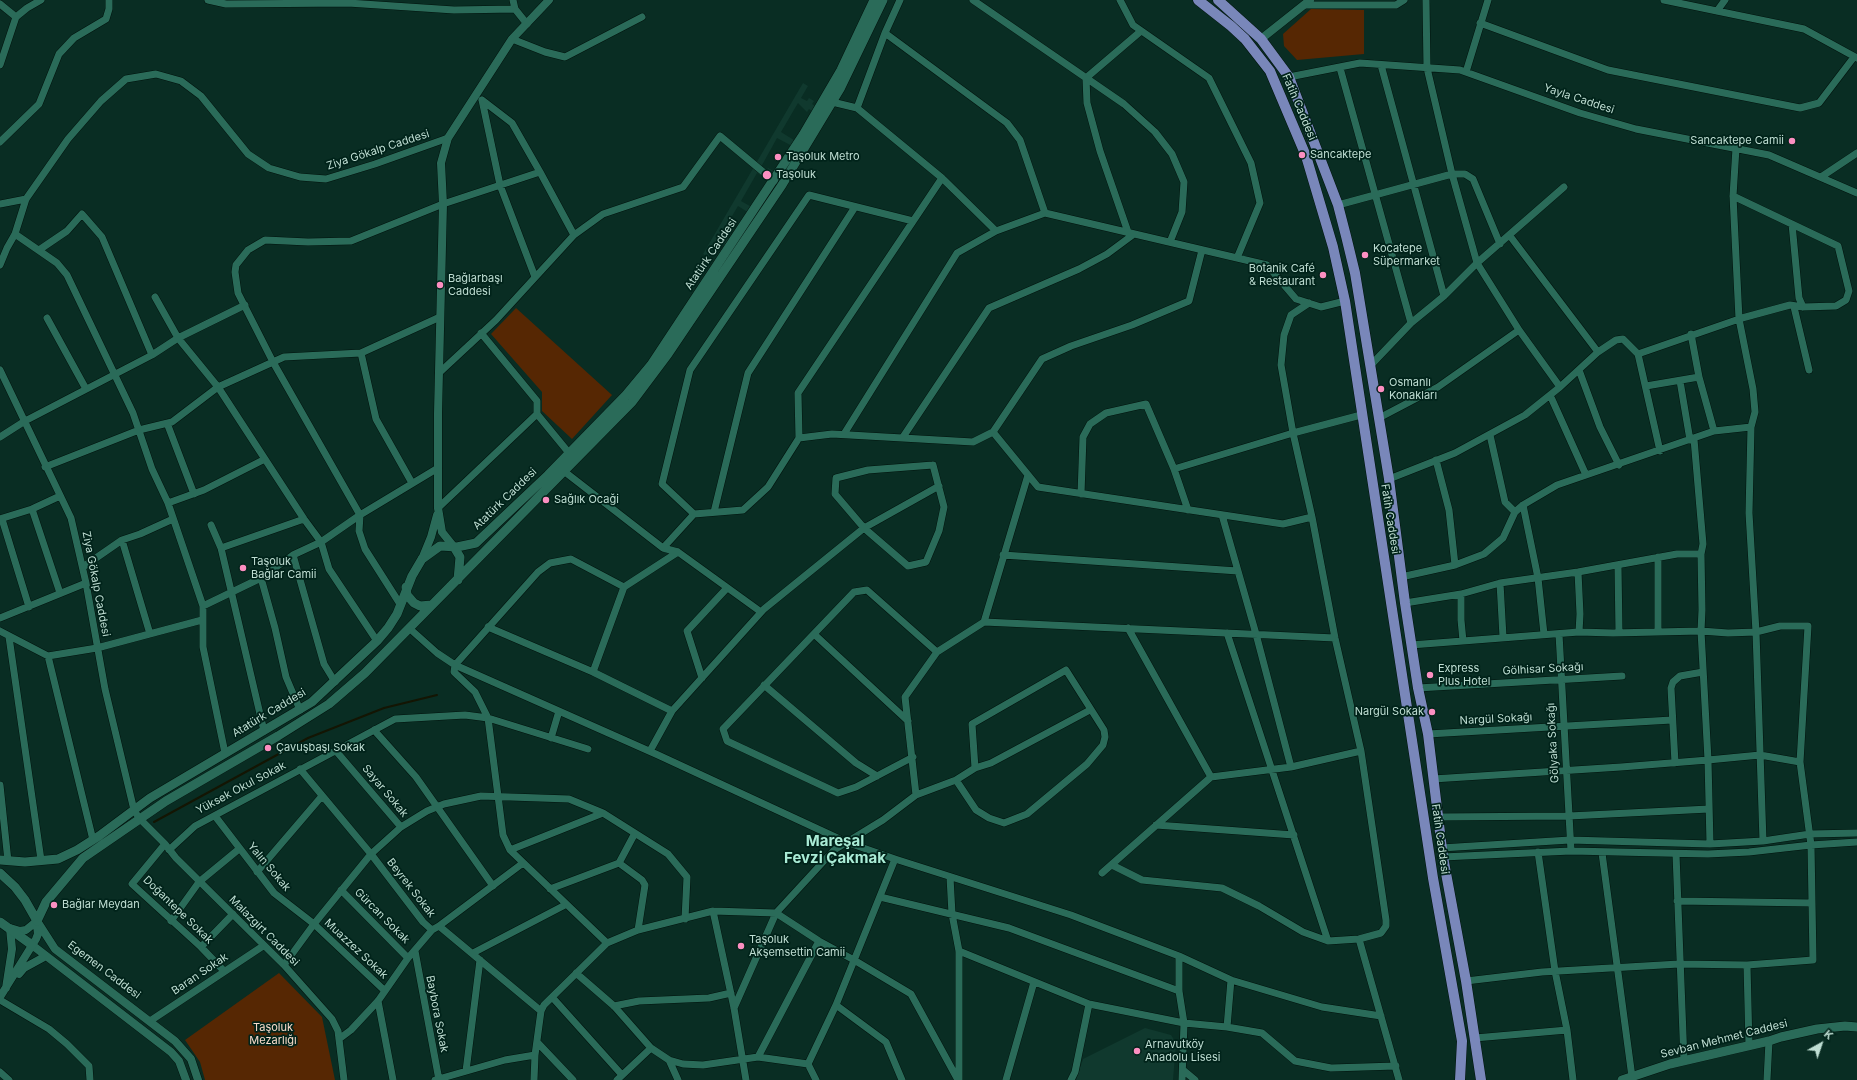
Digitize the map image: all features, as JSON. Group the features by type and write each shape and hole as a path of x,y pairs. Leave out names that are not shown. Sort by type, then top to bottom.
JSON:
{"main road":[{"name":"Atatürk Caddesi","path":"4,861 25,862 58,859 137,814 166,801 278,736 329,704 364,673 458,580 565,472 632,402 650,380 782,185 829,100 874,0"},
{"name":"Atatürk Caddesi","path":"37,922 46,902 83,858 137,814 150,798 300,710 335,682 377,641 388,628 397,614 406,587 422,559 440,546 466,547 476,543 569,453 626,395 651,365 855,61 883,0"},
{"name":"Fatih Caddesi","path":"1198,0 1245,39 1275,80 1304,150 1333,247 1345,300 1361,415 1406,688 1433,878 1462,1041 1460,1080"},
{"name":"Fatih Caddesi","path":"1218,0 1261,39 1289,77 1338,205 1355,273 1389,479 1411,645 1428,734 1442,852 1466,981 1481,1080"},
{"path":"454,547 460,557 458,580"},
{"path":"406,587 407,595 414,603 420,606 432,605"},
{"name":"Egemen Caddesi","path":"0,873 15,887 25,900 37,922"},
{"path":"0,922 32,945"},
{"name":"Sevban Mehmet Caddesi","path":"1622,1080 1684,1061 1781,1037 1817,1029 1857,1027"}],"street":[{"path":"0,65 16,17 27,8 41,0"},
{"path":"0,142 39,104 59,54 74,38 106,19 109,9 109,0"},
{"path":"208,0 226,4 348,3 454,10 515,9"},
{"path":"513,0 515,9 527,24"},
{"path":"454,547 442,532 438,508 439,372 443,204 441,163 448,138 479,98 512,39 549,0"},
{"path":"858,108 885,33 900,0"},
{"path":"973,0 1124,104 1155,132 1172,154 1184,182 1182,212 1170,242"},
{"path":"1120,0 1133,25 1209,78 1251,163 1260,203 1237,258"},
{"path":"1261,39 1307,3 1396,5 1404,0"},
{"path":"1426,0 1427,68 1452,174 1477,263 1519,330 1560,387"},
{"path":"1466,72 1488,0"},
{"path":"1480,23 1608,70 1800,108 1819,103 1856,58 1804,29 1664,0"},
{"path":"1717,11 1725,0"},
{"path":"0,4 16,17"},
{"path":"512,39 546,52 565,57 642,17"},
{"path":"1086,78 1141,31"},
{"path":"885,33 1007,123 1020,140 1045,213"},
{"name":"Yayla Caddesi","path":"1289,77 1360,63 1466,72 1580,113 1636,129 1769,154 1857,193"},
{"path":"1381,65 1444,296"},
{"path":"1340,68 1412,323"},
{"name":"Ziya Gökalp Caddesi","path":"0,265 3,249 15,234 26,198 68,139 101,101 126,79 156,74 181,81 200,96 248,154 269,168 300,177 326,179 375,164 448,138"},
{"path":"1086,78 1087,103 1100,151 1131,233"},
{"path":"479,98 512,123 574,235"},
{"path":"479,98 500,185 535,276"},
{"path":"829,100 858,108 942,178 996,231"},
{"path":"439,372 481,333 574,235 603,214 683,187 720,136 774,181"},
{"path":"1736,148 1733,196 1739,319 1756,412 1751,427 1749,514 1756,632 1763,841"},
{"path":"1820,177 1857,153"},
{"path":"400,604 365,549 359,532 360,515 273,362 238,293 235,272 236,265 248,250 265,240 308,242 351,241 443,204 540,172"},
{"path":"1338,205 1452,174 1465,174 1473,179 1500,244"},
{"path":"663,548 694,514 743,510 768,487 799,438 798,393 942,178"},
{"path":"1370,366 1412,323 1444,296 1477,263 1510,236 1564,187"},
{"path":"694,514 662,484 690,370 809,196 913,221"},
{"path":"1638,354 1691,334 1790,305 1794,307 1836,306 1846,300 1849,291 1838,246 1733,196"},
{"path":"0,204 26,198"},
{"path":"714,512 748,373 855,207"},
{"path":"844,434 958,253 996,231 1045,213 1266,265 1296,298 1322,307 1345,300"},
{"path":"39,250 67,232 82,214 102,237 152,355"},
{"path":"1792,224 1799,298 1803,307"},
{"path":"902,437 989,308 1079,269 1107,254 1131,233"},
{"path":"15,234 57,264 67,275 140,430 152,469 168,503 203,606 203,647 225,753"},
{"path":"1510,236 1598,352"},
{"path":"799,438 844,434 973,442 993,432 1042,359 1071,346 1132,325 1189,301 1202,250"},
{"path":"155,297 178,338 218,387 304,519 321,542 329,569 377,641"},
{"path":"1112,864 1142,880 1222,888 1259,906 1303,932 1328,941 1359,939 1381,933 1385,929 1386,920 1361,751 1335,638 1312,517 1292,433 1281,365 1284,335 1291,315 1309,303"},
{"path":"0,438 25,421 152,355 178,338 245,305"},
{"path":"1794,307 1809,370"},
{"path":"45,466 140,430 172,422 218,387 284,357 362,353 440,317"},
{"path":"47,318 86,389"},
{"path":"1379,418 1438,387 1519,330"},
{"path":"481,333 537,401 537,414 569,453"},
{"path":"1691,334 1699,376 1714,431"},
{"path":"1389,479 1436,460 1525,415 1560,387 1598,352 1616,340 1623,339 1638,354 1660,451"},
{"path":"362,353 376,419 412,483"},
{"name":"Ziya Gökalp Caddesi","path":"0,370 71,518 83,567 105,689 137,814"},
{"path":"1579,370 1600,427 1619,465"},
{"path":"1646,386 1680,381 1699,376"},
{"path":"1680,381 1692,439 1703,544 1701,554 1701,631 1708,760 1710,844"},
{"path":"1550,395 1586,475"},
{"path":"1081,494 1083,437 1090,424 1106,413 1146,404 1174,468 1188,510"},
{"path":"422,559 432,537 438,508 537,414"},
{"path":"1174,468 1292,433 1361,415"},
{"path":"167,423 194,494"},
{"path":"1401,577 1456,565 1478,558 1495,546 1503,538 1515,512 1523,505 1557,485 1660,451 1714,431 1751,427"},
{"path":"993,432 1038,487 1283,524 1312,517"},
{"path":"1490,434 1505,502 1515,512"},
{"path":"168,503 204,490 265,459"},
{"path":"1436,460 1449,510 1456,565"},
{"path":"933,465 939,486 944,507 939,531 926,562 908,566 864,528 835,494 836,478 868,470 933,465"},
{"path":"203,606 261,578 293,555 321,542 360,515 438,468"},
{"path":"565,472 663,548 678,552 761,612"},
{"path":"984,622 1028,475"},
{"path":"650,751 672,711 761,612 864,528 939,486"},
{"path":"29,607 1,519 32,509 60,496"},
{"path":"1523,505 1538,578 1544,634"},
{"path":"32,509 60,593"},
{"path":"1222,515 1256,634 1291,767"},
{"path":"83,567 122,540 140,534 173,519"},
{"path":"221,548 304,519"},
{"path":"211,525 221,548 264,731"},
{"path":"122,540 150,634"},
{"path":"593,672 624,587 678,552"},
{"path":"1405,603 1461,594 1500,583 1578,572 1677,554 1701,554"},
{"path":"293,555 324,664 335,682"},
{"path":"1003,555 1238,571"},
{"path":"1658,557 1658,631"},
{"path":"606,943 510,850 503,835 488,718 476,692 454,672 455,665 488,627 538,572 550,563 571,559 624,587"},
{"path":"1618,565 1620,633"},
{"path":"1578,572 1580,614 1579,632"},
{"path":"261,578 275,628 286,676 300,710"},
{"path":"0,618 86,583"},
{"path":"1500,583 1503,637"},
{"path":"702,678 687,631 727,588"},
{"path":"913,757 856,787 838,793 727,741 723,729 854,592 867,590 937,652"},
{"path":"1461,594 1463,641"},
{"path":"0,631 48,656 97,648 202,620"},
{"path":"916,795 913,757 905,697 937,652 984,622 1335,638"},
{"path":"1411,645 1579,632 1620,633 1701,631 1728,633 1756,632 1780,626 1808,626 1800,762 1812,845 1813,960 1747,966 1679,964 1555,971 1466,981"},
{"path":"488,627 593,672 672,711"},
{"path":"409,628 437,653 455,665 650,751 846,842 1071,915 1179,956 1231,980 1322,1007 1381,1016"},
{"path":"1128,628 1211,777"},
{"path":"1227,633 1273,769 1328,941"},
{"path":"814,634 908,721"},
{"name":"Gölyaka Sokağı","path":"1558,634 1560,679 1565,727 1565,771 1571,851"},
{"path":"9,637 41,860"},
{"path":"48,656 93,840"},
{"path":"956,780 976,810 989,818 1004,823 1027,814 1087,764 1103,745 1105,738 1104,730 1066,670 972,724 975,768"},
{"path":"1675,763 1670,691 1673,682 1684,674 1703,672"},
{"name":"Gölhisar Sokağı","path":"1418,688 1622,676"},
{"path":"764,686 856,763 877,776"},
{"path":"734,1008 776,913 834,850 916,795 956,780 975,768 991,763 1090,710"},
{"path":"551,738 559,711"},
{"name":"Yüksek Okul Sokak","path":"167,847 195,826 395,719 465,715 488,718 588,749"},
{"name":"Nargül Sokağı","path":"1428,734 1672,720"},
{"path":"374,730 416,777 493,886"},
{"name":"Sayar Sokak","path":"336,751 401,827"},
{"path":"1102,873 1211,777 1291,767 1361,751"},
{"path":"1433,779 1675,763 1760,755 1800,762"},
{"name":"Beyrek Sokak","path":"300,769 371,854 422,922 432,930 439,926 541,1011"},
{"path":"0,785 4,861"},
{"path":"257,872 322,796"},
{"path":"284,965 314,924 371,854 401,827 436,807 481,796 569,799 603,813 668,854 686,877 685,919"},
{"path":"1437,817 1569,816 1709,809"},
{"path":"510,850 603,813"},
{"name":"Malazgirt Caddesi","path":"137,814 199,882 233,914 262,946 284,965 332,1019 338,1031 344,1080"},
{"name":"Yalın Sokak","path":"215,816 274,893 314,924"},
{"path":"1156,825 1294,835"},
{"path":"550,889 618,863 635,833"},
{"path":"1442,852 1570,840 1710,844 1763,841 1810,834 1857,833"},
{"path":"1442,852 1571,851 1676,854 1749,852 1857,842"},
{"name":"Doğantepe Sokak","path":"167,847 132,884 201,947 224,971"},
{"path":"171,921 199,882 239,849"},
{"path":"1538,852 1555,971 1567,1030 1573,1080"},
{"path":"1602,853 1616,968 1632,1077"},
{"path":"1676,854 1679,964 1684,1061"},
{"path":"808,1064 836,1005 895,859"},
{"path":"439,926 523,863"},
{"path":"618,863 642,880 645,885 638,930"},
{"path":"950,877 952,914 959,951 958,1080"},
{"name":"Gürcan Sokak","path":"341,890 408,958"},
{"path":"880,897 1008,928 1179,991"},
{"path":"1677,901 1812,904"},
{"path":"473,953 565,904"},
{"path":"713,912 734,1008 746,1080"},
{"path":"534,1080 535,1055 541,1011 552,997 606,943 638,930 713,912 776,913 819,941 911,994 958,1080"},
{"path":"201,947 233,914"},
{"path":"6,988 12,949 10,928 20,931 26,930 37,922"},
{"path":"37,922 38,934 0,998 49,1029 89,1066 90,1080"},
{"name":"Egemen Caddesi","path":"37,922 55,948 184,1049 191,1059 198,1080"},
{"name":"Muazzez Sokak","path":"314,924 384,990"},
{"path":"339,1039 351,1030 378,1001 384,990 408,958 432,930"},
{"path":"1359,939 1399,1080"},
{"path":"758,1057 819,941"},
{"path":"32,945 171,1052 179,1061 186,1080"},
{"name":"Baran Sokak","path":"150,1021 262,946"},
{"name":"Baybora Sokak","path":"415,951 437,1080"},
{"path":"959,951 1089,1004 1184,1023 1227,1027 1262,1033 1295,1061 1331,1068 1396,1066"},
{"path":"6,988 24,968 46,956"},
{"path":"1179,956 1179,991 1184,1023 1182,1080"},
{"path":"466,1071 480,960"},
{"path":"1747,966 1749,1045"},
{"path":"576,974 614,1006 651,1048 669,1060 682,1064 703,1065 758,1057 808,1064"},
{"path":"1227,1027 1231,980"},
{"path":"1006,1080 1034,982"},
{"path":"614,1006 639,1001 709,998 731,993"},
{"path":"552,997 620,1078 651,1048"},
{"path":"378,1001 393,1080"},
{"path":"1071,1080 1075,1072 1089,1004"},
{"path":"836,1005 886,1042 902,1080"},
{"path":"1475,1038 1567,1030"},
{"path":"1767,1080 1768,1041"},
{"path":"537,1042 573,1080"},
{"path":"437,1080 505,1060 535,1055"},
{"path":"669,1060 678,1080"},
{"path":"808,1064 816,1080"},
{"path":"1182,1070 1195,1080"},
{"path":"0,1072 9,1080"}],"shaded area":[{"path":"803,83 808,86 801,98 807,101 809,98 814,101 812,104 817,107 829,99 729,270 734,250 730,247 727,251 723,248 724,245 718,241 708,257 703,254","holes":["798,103 807,112 809,109 814,113 797,142 781,132","777,138 794,147 777,176 768,168 767,170 761,167","757,173 767,180 768,179 757,210 741,201","738,206 754,216 737,245 733,242 734,240 721,235"]},
{"name":"Arnavutköy Anadolu Lisesi","path":"1145,1028 1171,1035 1176,1043 1173,1080 1076,1080 1083,1059"}],"green space":[{"path":"1311,9 1364,10 1364,54 1297,60 1284,46 1283,34"},
{"path":"516,308 612,395 572,439 542,411 542,392 491,334"},
{"name":"Taşoluk Mezarlığı","path":"279,973 322,1017 335,1080 205,1080 200,1062 185,1040"}],"waterway":[{"path":"154,822 308,738 384,708 437,695"}],"place":[{"name":"Sancaktepe Camii","path":"1792,141"},
{"name":"Sancaktepe","path":"1302,155"},
{"name":"Taşoluk Metro","path":"778,157"},
{"name":"Taşoluk","path":"767,175"},
{"name":"Kocatepe Süpermarket","path":"1365,255"},
{"name":"Botanik Café & Restaurant","path":"1323,275"},
{"name":"Bağlarbaşı Caddesi","path":"440,285"},
{"name":"Osmanlı Konakları","path":"1381,389"},
{"name":"Sağlık Ocaği","path":"546,500"},
{"name":"Taşoluk Bağlar Camii","path":"243,568"},
{"name":"Express Plus Hotel","path":"1430,675"},
{"name":"Nargül Sokak","path":"1432,712"},
{"name":"Çavuşbaşı Sokak","path":"268,748"},
{"name":"Bağlar Meydan","path":"54,905"},
{"name":"Taşoluk Akşemsettin Camii","path":"741,946"},
{"name":"Arnavutköy Anadolu Lisesi","path":"1137,1051"}],"district":[{"name":"Mareşal Fevzi Çakmak","path":"835,850"}]}
